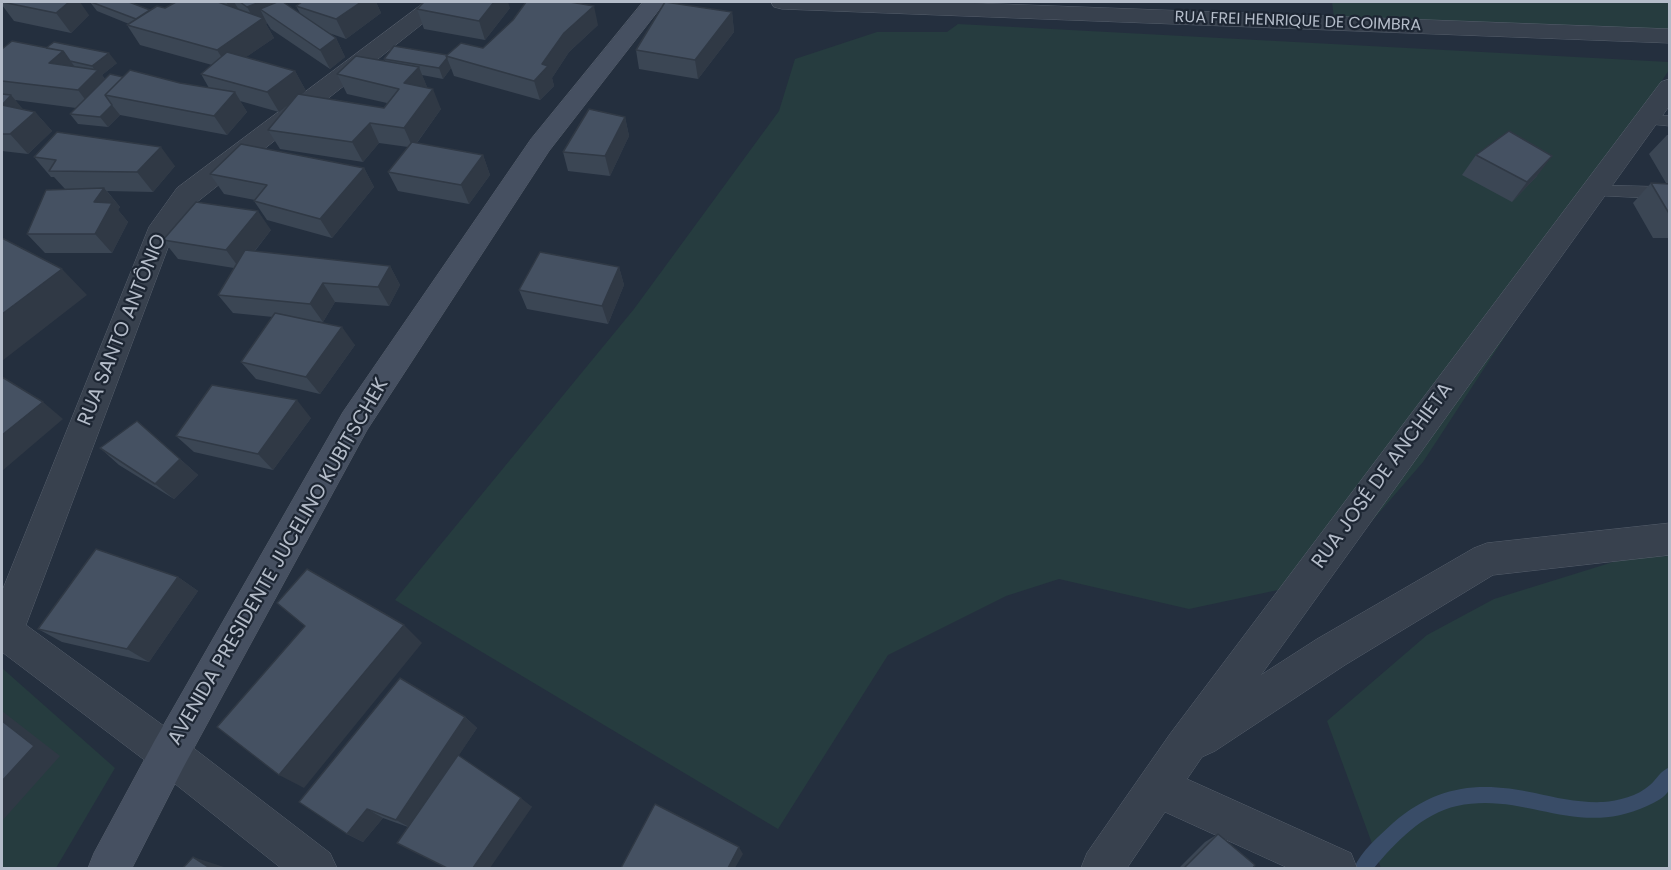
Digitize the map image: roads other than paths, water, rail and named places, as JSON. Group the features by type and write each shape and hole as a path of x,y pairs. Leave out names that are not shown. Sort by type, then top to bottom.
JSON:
{"street":[{"name":"RUA SANTO ANTÔNIO","path":"315,868 169,754 3,631 159,234 187,195 438,2"},
{"name":"AVENIDA PRESIDENTE JUCELINO KUBITSCHEK","path":"109,868 169,754 354,421 540,145 654,2"},
{"name":"RUA FREI HENRIQUE DE COIMBRA","path":"782,2 1670,36"},
{"name":"RUA JOSÉ DE ANCHIETA","path":"1102,868 1184,748 1593,191 1658,120 1670,87"},
{"path":"1184,748 1331,652 1486,559 1670,539"},
{"path":"1157,787 1335,868"}],"lane":[{"path":"1593,191 1670,193"}],"waterway":[{"path":"1363,868 1404,825 1443,801 1481,794 1506,796 1579,810 1603,810 1627,806 1651,795 1670,775"}]}
